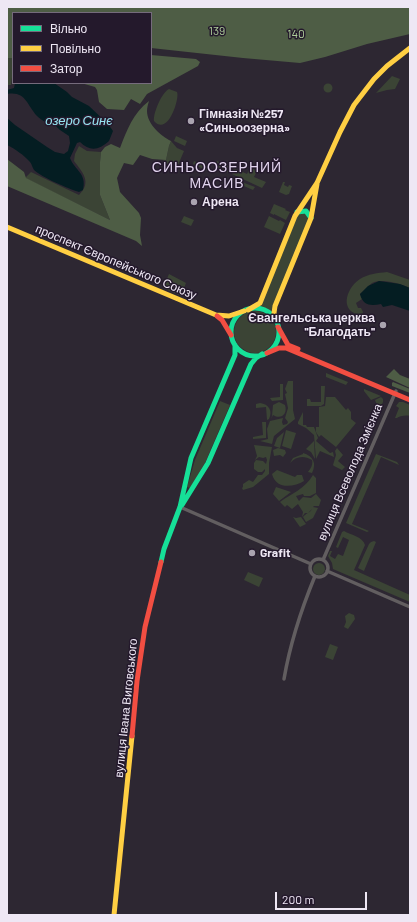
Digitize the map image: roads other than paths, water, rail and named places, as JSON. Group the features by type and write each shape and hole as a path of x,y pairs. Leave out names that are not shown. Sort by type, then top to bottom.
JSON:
{"main road":[{"path":"410,48 387,66 363,92 354,105 317,183 297,212 260,302 234,320 232,328 232,337 235,345 245,354 254,356 279,348 286,348 410,397"},
{"path":"265,353 271,350 278,337 274,313 275,306 311,218 317,191 317,183"},
{"path":"297,212 300,210 306,211 310,214 311,218"},
{"name":"проспект Європейського Союзу","path":"7,227 216,315 222,320 232,337"},
{"path":"246,311 257,309 267,312 274,318 288,345 410,400"},
{"name":"проспект Європейського Союзу","path":"216,315 230,316 246,311"},
{"name":"вулиця Івана Виговського","path":"114,915 137,681 150,600 164,549 180,507 191,458 235,355 235,345"},
{"name":"вулиця Івана Виговського","path":"180,507 208,463 251,364 256,358 265,353"}],"street":[{"name":"вулиця Всеволода Змієнка","path":"322,560 395,392"},
{"path":"180,507 311,564"},
{"path":"316,560 322,560 327,565 327,571 322,577 315,576 310,571 311,564 316,560"},
{"path":"327,571 410,607"},
{"path":"284,680 293,637 315,576"}],"water":[{"name":"озеро Синє","path":"15,84 55,84 72,97 89,106 108,124 113,131 109,141 98,148 94,149 87,147 80,142 77,143 70,158 82,176 84,184 83,190 79,192 43,176 34,170 31,163 25,157 7,145 7,118 55,152 64,154 68,151 70,143 69,136 52,123 45,122 39,118 22,96 18,94 7,94 7,90 14,88"},
{"path":"379,281 400,284 410,288 410,311 392,305 383,307 381,304 371,305 365,303 360,294 368,286"}],"place":[{"name":"Гімназія №257 «Синьоозерна»","path":"191,121"},
{"name":"Арена","path":"194,202"},
{"name":"Євангельська церква ''Благодать''","path":"383,325"},
{"name":"Grafit","path":"252,553"}],"district":[{"name":"СИНЬООЗЕРНИЙ МАСИВ","path":"217,176"}],"park label":[{"name":"139","path":"217,31"},
{"name":"140","path":"296,34"}]}
